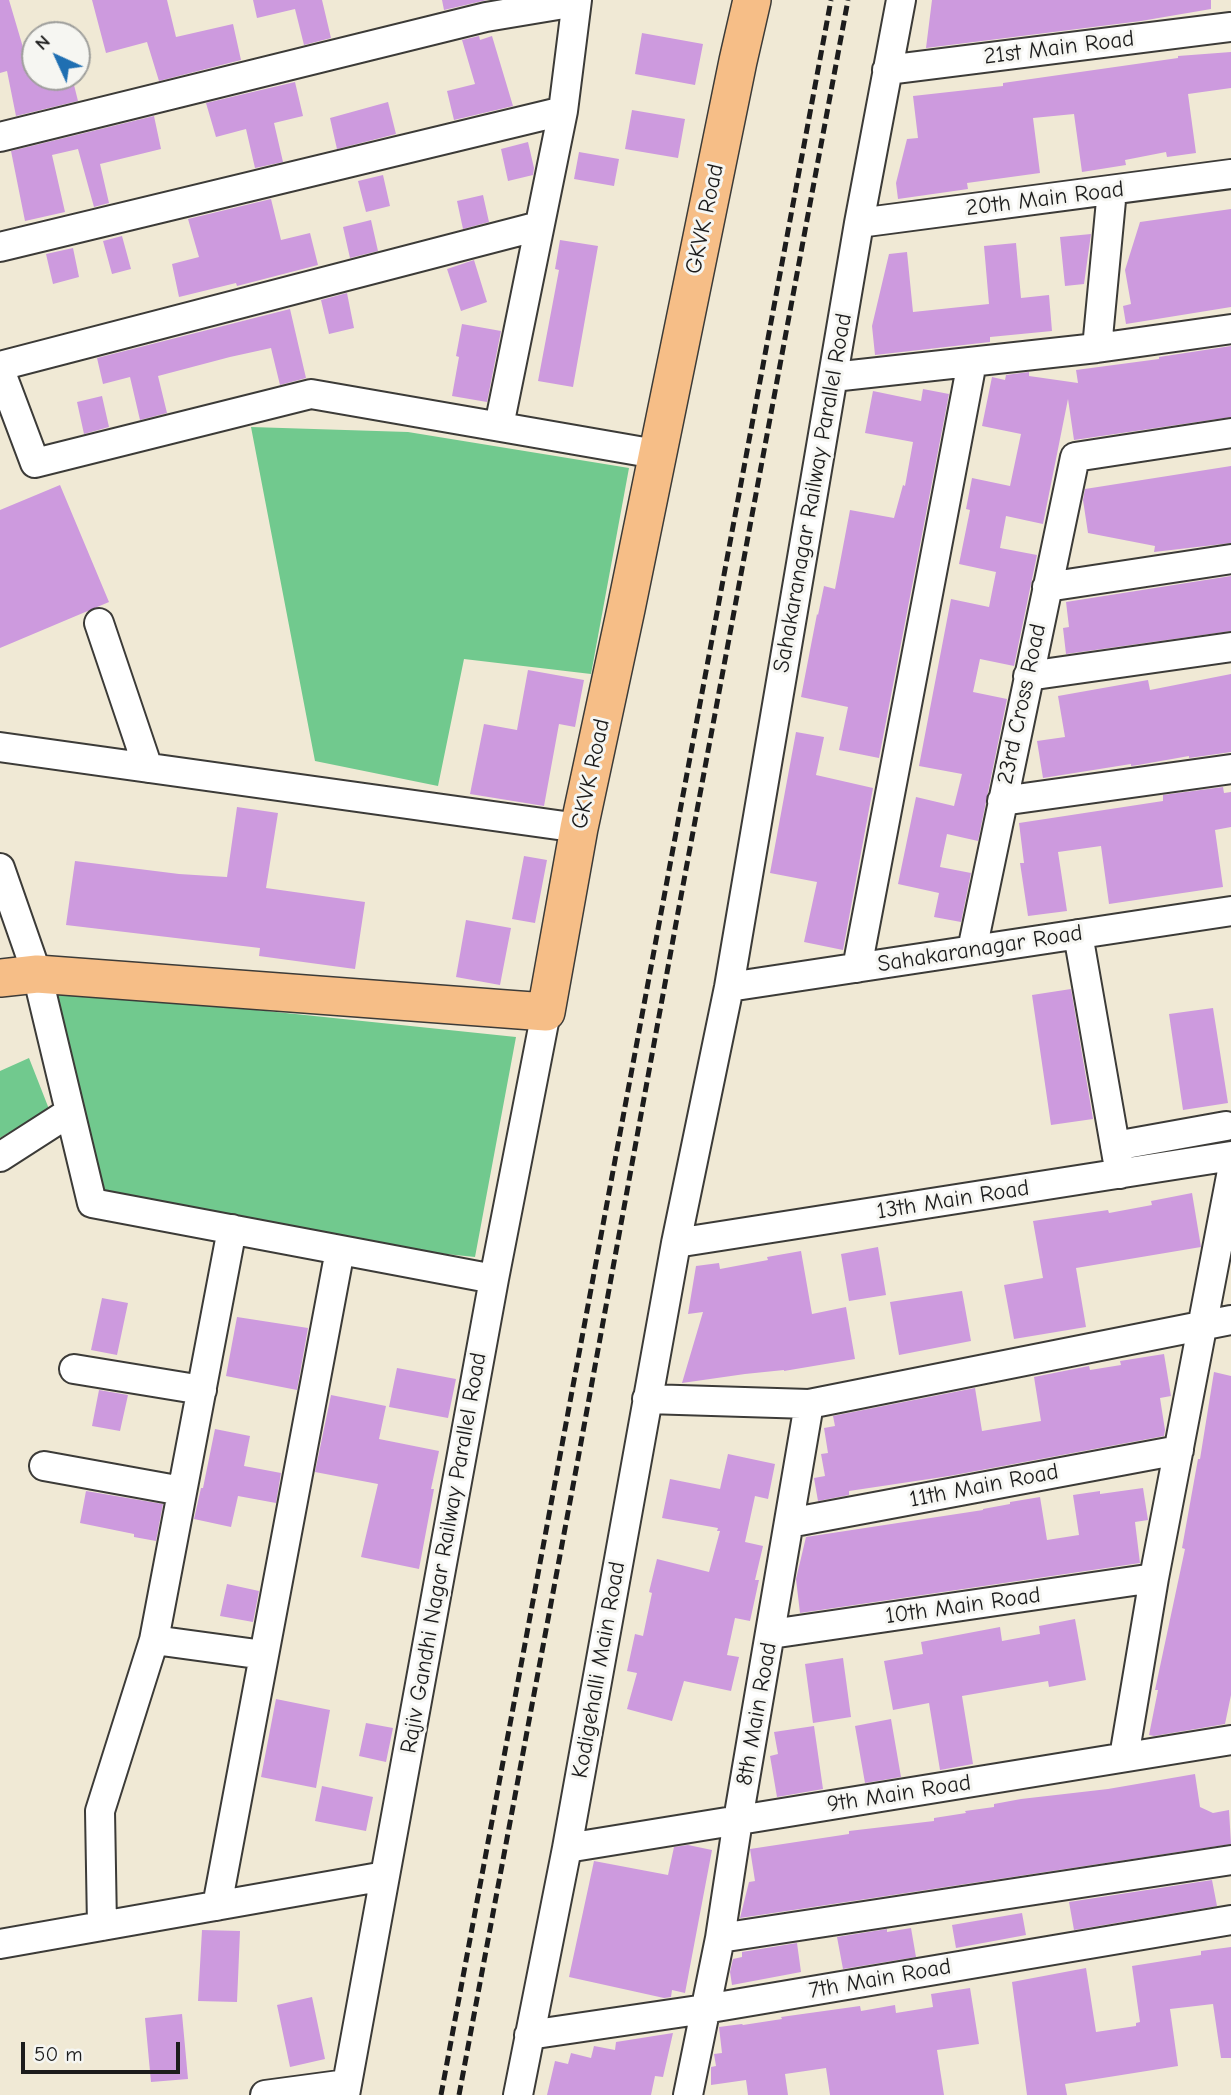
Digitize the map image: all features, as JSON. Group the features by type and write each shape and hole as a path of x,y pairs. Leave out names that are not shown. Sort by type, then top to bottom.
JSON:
{"main road":[{"name":"GKVK Road","path":"546,1013 579,828 752,0"},
{"path":"0,978 37,974 546,1013"}],"street":[{"name":"Sahakaranagar Railway Parallel Road","path":"676,1243 729,987 859,223 901,0"},
{"path":"0,137 486,17 577,1 563,111 499,426"},
{"name":"21st Main Road","path":"887,70 1231,27"},
{"path":"0,247 563,111"},
{"name":"20th Main Road","path":"859,223 1231,174"},
{"path":"1097,348 1112,190"},
{"path":"540,226 0,368 35,463 311,394 656,454"},
{"path":"833,377 1097,348 1231,329"},
{"path":"857,968 972,362"},
{"name":"23rd Cross Road","path":"972,950 1075,457 1231,433"},
{"path":"1047,587 1231,559"},
{"path":"99,623 148,768"},
{"path":"1028,676 1231,647"},
{"path":"0,747 579,828"},
{"path":"1002,801 1231,769"},
{"path":"0,868 37,974 92,1203 494,1279"},
{"name":"Sahakaranagar Road","path":"729,987 1231,911"},
{"path":"1078,934 1117,1160 1226,1126"},
{"name":"Rajiv Gandhi Nagar Railway Parallel Road","path":"346,2090 494,1279 546,1013"},
{"path":"0,1157 71,1112"},
{"name":"13th Main Road","path":"676,1243 1117,1160 1231,1156"},
{"path":"1124,1757 1154,1578 1231,1175"},
{"path":"102,1926 100,1811 155,1640 232,1229"},
{"name":"Kodigehalli Main Road","path":"518,2095 568,1848 676,1243"},
{"path":"217,1906 340,1250"},
{"path":"647,1399 808,1405 1231,1320"},
{"path":"74,1369 202,1390"},
{"name":"8th Main Road","path":"688,2095 720,1938 808,1405"},
{"name":"11th Main Road","path":"789,1523 1179,1450"},
{"path":"44,1466 183,1491"},
{"name":"10th Main Road","path":"771,1634 1154,1578"},
{"path":"155,1640 264,1655"},
{"name":"9th Main Road","path":"568,1848 1231,1740"},
{"path":"720,1938 1231,1860"},
{"path":"0,1944 386,1876"},
{"name":"7th Main Road","path":"529,2035 705,2009 1231,1920"},
{"path":"265,2095 346,2090"}],"green space":[{"path":"251,427 408,432 629,468 591,674 464,659 438,786 315,761"},
{"path":"55,989 516,1037 475,1257 387,1248 103,1198"},
{"path":"29,1058 49,1109 0,1138 0,1071"}],"building":[{"path":"0,0 9,0 21,41 21,91 76,91 78,101 16,116 7,71 0,73"},
{"path":"92,0 167,0 176,37 233,24 241,60 159,81 147,42 106,53"},
{"path":"253,0 322,0 331,38 304,45 295,9 257,18"},
{"path":"442,0 487,0 444,10"},
{"path":"932,0 1211,0 1211,9 1141,21 926,48"},
{"path":"642,33 703,44 695,85 635,74"},
{"path":"479,36 480,40 492,36 513,106 454,120 447,91 475,84 462,40"},
{"path":"1231,52 1231,88 1188,94 1196,153 1167,157 1166,152 1125,160 1126,165 1082,172 1074,114 1033,118 1040,173 967,183 968,189 898,199 896,183 907,139 918,138 913,96 1003,86 1003,83 1178,56"},
{"path":"295,82 303,116 274,123 283,162 255,168 246,129 216,137 206,103"},
{"path":"388,102 396,134 337,149 330,118"},
{"path":"632,110 685,119 678,158 625,149"},
{"path":"154,116 161,149 100,164 109,203 94,207 78,149 52,155 65,212 25,221 11,151"},
{"path":"528,142 533,175 508,181 501,149"},
{"path":"579,152 619,159 614,186 574,179"},
{"path":"383,175 390,206 366,212 358,181"},
{"path":"483,195 489,222 463,229 457,201"},
{"path":"271,199 281,240 310,233 318,265 237,286 236,283 179,297 172,264 199,257 188,219"},
{"path":"1231,209 1231,307 1126,324 1123,306 1131,304 1125,270 1140,222"},
{"path":"371,220 378,251 350,258 343,227"},
{"path":"1091,234 1084,284 1065,286 1060,237"},
{"path":"122,236 131,269 112,274 103,241"},
{"path":"560,240 598,246 573,387 538,381 559,270 555,269"},
{"path":"1016,243 1021,298 1049,295 1052,331 990,337 990,342 875,355 872,326 889,254 907,252 913,312 989,304 984,246"},
{"path":"73,248 79,277 53,284 46,254"},
{"path":"474,260 487,302 461,311 447,269"},
{"path":"347,293 354,328 329,334 321,300"},
{"path":"290,309 306,378 280,385 271,348 230,357 158,376 167,413 140,420 130,377 103,384 97,358"},
{"path":"462,324 501,331 487,402 452,396"},
{"path":"1231,346 1231,417 1074,440 1068,399 1043,524 1006,516 1000,548 1037,555 1014,666 980,659 973,692 1007,699 978,841 947,834 940,867 971,873 961,922 934,917 939,893 898,884 916,797 954,806 962,774 919,766 951,599 989,607 996,572 959,564 970,510 966,509 972,478 1010,486 1021,434 982,426 992,377 1005,380 1006,375 1029,372 1029,376 1078,383 1076,370"},
{"path":"923,389 949,394 879,758 839,750 848,707 801,697 824,586 835,589 850,510 894,518 903,485 905,486 913,442 865,433 873,391 921,401"},
{"path":"102,396 109,427 84,434 77,402"},
{"path":"1231,466 1231,543 1154,552 1155,546 1088,533 1083,500 1085,489"},
{"path":"60,485 109,602 0,648 0,510"},
{"path":"1231,576 1231,631 1066,654 1063,628 1069,627 1066,602"},
{"path":"528,670 584,680 575,727 559,724 544,806 470,794 484,724 517,730"},
{"path":"1231,674 1231,752 1043,778 1037,741 1065,737 1058,696 1148,680 1150,690"},
{"path":"796,732 824,737 816,775 873,788 843,950 804,942 817,882 770,873"},
{"path":"1223,787 1224,793 1231,792 1231,827 1215,830 1223,887 1109,904 1101,846 1058,852 1067,911 1028,916 1020,863 1024,863 1019,823 1163,801 1163,795"},
{"path":"237,807 278,813 266,888 365,902 355,969 259,956 260,948 66,925 75,861 227,877"},
{"path":"524,856 547,860 535,923 512,919"},
{"path":"466,920 511,928 500,985 456,977"},
{"path":"1071,989 1093,1119 1051,1125 1032,995"},
{"path":"1213,1008 1228,1103 1183,1110 1169,1014"},
{"path":"1192,1193 1201,1247 1076,1268 1086,1327 1014,1339 1004,1285 1043,1278 1033,1221 1108,1210 1109,1213 1152,1205 1151,1201"},
{"path":"878,1247 886,1295 849,1301 841,1254"},
{"path":"801,1251 812,1314 846,1307 855,1359 784,1371 682,1383 703,1312 688,1314 696,1266 719,1263 720,1269"},
{"path":"962,1291 971,1341 899,1355 890,1302"},
{"path":"102,1298 128,1303 117,1355 91,1350"},
{"path":"237,1317 308,1328 297,1390 226,1376"},
{"path":"1164,1354 1171,1396 1160,1398 1164,1436 949,1476 849,1491 849,1495 818,1501 814,1478 825,1476 821,1454 828,1453 824,1428 835,1426 833,1416 975,1388 982,1431 1041,1421 1034,1377 1089,1366 1090,1370 1121,1365 1120,1361"},
{"path":"397,1368 456,1379 448,1418 389,1407"},
{"path":"1214,1372 1231,1376 1231,1695 1225,1724 1154,1736 1149,1735 1158,1690 1155,1690 1185,1549 1182,1548"},
{"path":"99,1390 128,1395 120,1431 92,1426"},
{"path":"331,1395 386,1406 379,1439 439,1451 419,1569 361,1557 378,1484 315,1472"},
{"path":"215,1429 250,1436 244,1466 281,1473 276,1503 238,1496 231,1527 194,1519"},
{"path":"728,1454 775,1464 768,1499 755,1496 745,1542 763,1546 750,1621 735,1618 727,1655 739,1657 731,1691 684,1681 672,1721 627,1709 637,1673 627,1671 635,1634 643,1636 657,1559 709,1572 720,1531 717,1531 718,1528 662,1518 670,1479 720,1489"},
{"path":"1143,1488 1148,1520 1135,1522 1140,1563 800,1613 796,1579 806,1537 983,1510 1040,1497 1047,1540 1079,1535 1073,1495"},
{"path":"86,1491 163,1504 156,1541 80,1523"},
{"path":"227,1584 259,1591 253,1622 220,1616"},
{"path":"1075,1619 1086,1680 1049,1687 1048,1681 962,1696 973,1764 940,1770 929,1703 893,1710 884,1661 923,1654 921,1642 1000,1627 1002,1641 1040,1634 1039,1626"},
{"path":"843,1658 851,1717 813,1723 805,1664"},
{"path":"276,1699 330,1710 316,1788 261,1777"},
{"path":"891,1719 901,1777 865,1783 855,1726"},
{"path":"366,1723 393,1728 386,1762 359,1756"},
{"path":"814,1726 823,1789 777,1797 770,1756 778,1754 774,1732"},
{"path":"1195,1774 1200,1807 1213,1813 1229,1810 1231,1844 740,1918 749,1882 755,1881 750,1849 849,1834 849,1831 934,1821 934,1818 1021,1799 1108,1789"},
{"path":"322,1786 373,1797 366,1831 315,1821"},
{"path":"688,1845 712,1850 685,1993 672,1990 671,1997 664,1998 569,1977 594,1861 668,1875 674,1847"},
{"path":"1212,1880 1217,1906 1074,1930 1069,1902"},
{"path":"1022,1913 1026,1935 956,1948 952,1925"},
{"path":"911,1928 916,1957 843,1969 837,1937"},
{"path":"202,1930 240,1931 237,2002 198,2001"},
{"path":"797,1943 801,1972 732,1985 730,1972 733,1959 742,1957 742,1952"},
{"path":"1231,1947 1231,2058 1221,2058 1213,2004 1170,2009 1178,2066 1065,2084 1067,2095 1027,2095 1012,1982 1086,1968 1096,2032 1136,2026 1136,2023 1140,2022 1132,1966 1201,1955 1201,1951"},
{"path":"970,1988 979,2044 937,2050 944,2095 830,2095 826,2068 785,2074 788,2095 748,2095 746,2080 711,2085 711,2067 716,2066 714,2054 722,2053 719,2027 860,2006 861,2011 895,2005 896,2013 933,2007 931,1994"},
{"path":"312,1997 325,2059 290,2067 277,2005"},
{"path":"182,2014 188,2079 151,2082 145,2018"},
{"path":"673,2033 663,2077 655,2076 651,2095 547,2095 555,2061 568,2064 571,2053 591,2058 594,2046 615,2050 616,2042"}],"railway":[{"path":"441,2095 831,0"},
{"path":"459,2095 848,0"}]}
